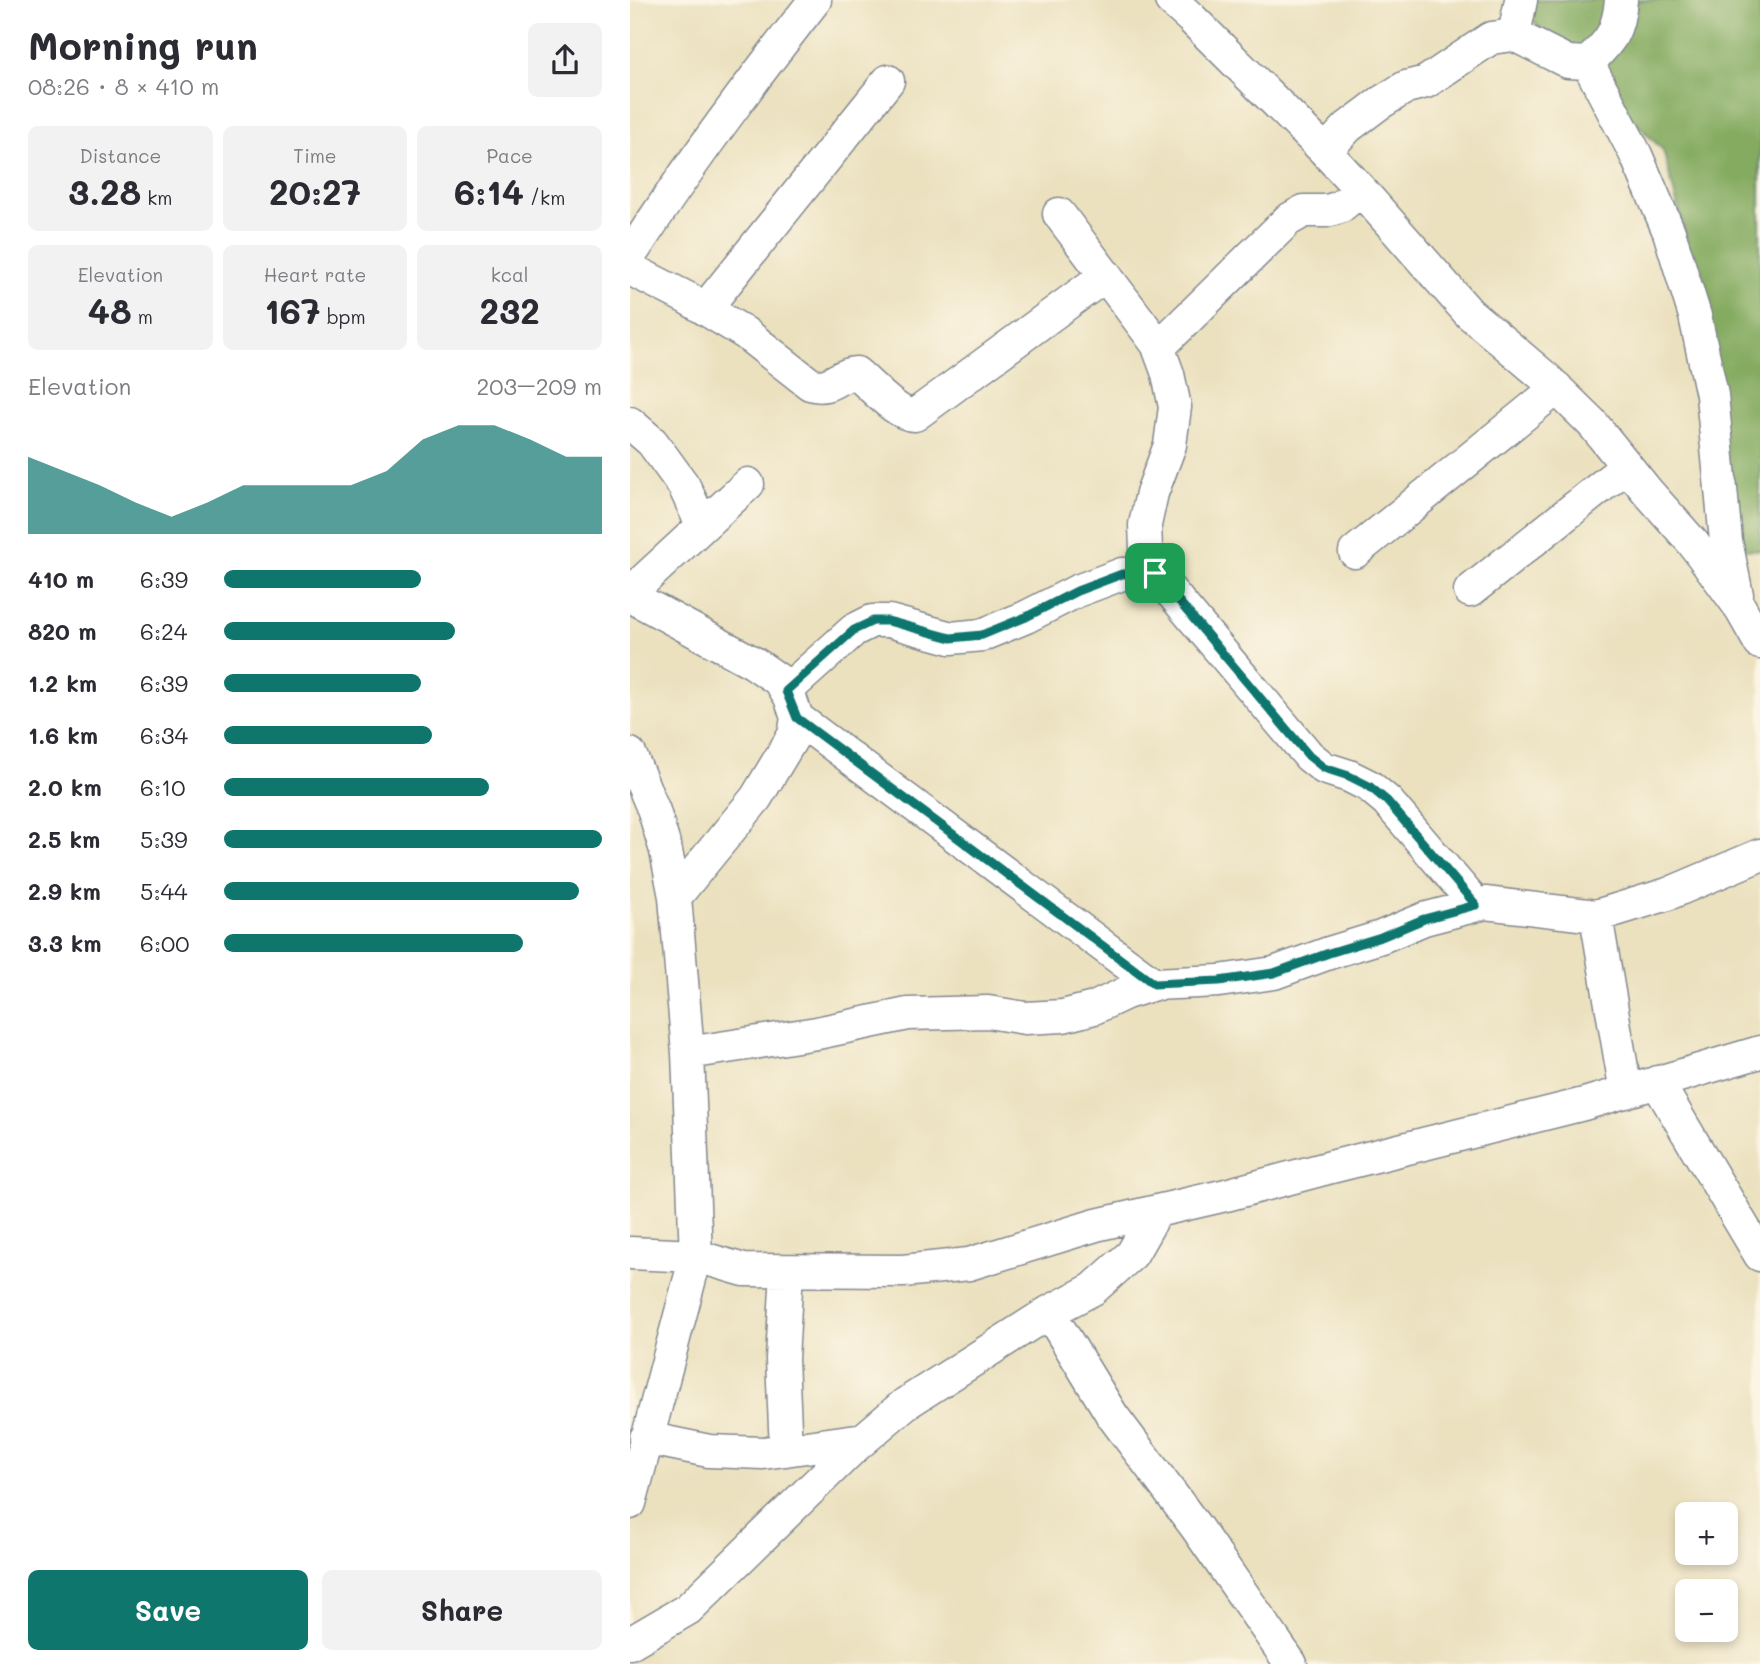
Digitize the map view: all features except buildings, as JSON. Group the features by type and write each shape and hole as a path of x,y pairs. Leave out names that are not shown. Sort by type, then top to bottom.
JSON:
{"street":[{"path":"630,256 716,129 815,0"},
{"path":"1171,0 1324,150 1469,313 1547,379 1592,423 1693,543 1740,606 1760,643"},
{"path":"1514,35 1521,0"},
{"path":"1324,150 1348,127 1380,103 1406,87 1426,82 1491,38 1514,35 1568,62 1588,62 1612,37 1619,21 1621,0"},
{"path":"1588,62 1636,155 1669,232 1695,316 1712,395 1726,541 1740,606"},
{"path":"705,309 888,81"},
{"path":"1159,348 1288,220 1304,211 1327,211 1339,207 1361,190"},
{"path":"1059,214 1159,348 1168,374 1175,407 1170,445 1152,493 1145,525 1146,548 1155,573 1309,756 1324,768 1369,786 1387,801 1476,905"},
{"path":"630,269 745,332 810,384 820,387 831,384 848,373 856,373 908,415 915,415 1106,275"},
{"path":"1355,552 1557,388"},
{"path":"630,423 652,442 684,486 702,525"},
{"path":"1470,591 1627,466"},
{"path":"675,897 756,798 794,735 792,704 780,681 754,663 630,594 748,484"},
{"path":"792,704 854,630 873,621 888,621 951,638 982,635 1026,617 1077,591 1122,574 1155,573"},
{"path":"792,704 1154,984"},
{"path":"630,754 640,806 666,850 675,897 688,1053 696,1256 630,1503"},
{"path":"688,1053 817,1033 908,1014 988,1012 1025,1018 1063,1016 1094,1008 1154,984 1219,981 1274,973 1381,937 1424,919 1485,903 1596,916 1668,894 1760,855"},
{"path":"1596,916 1626,1091"},
{"path":"630,1253 696,1256 744,1270 903,1271 969,1265 1096,1225 1584,1104 1760,1052"},
{"path":"1657,1082 1760,1255"},
{"path":"630,1643 688,1609 864,1439 905,1404 1049,1312 1093,1289 1132,1254 1156,1212"},
{"path":"786,1450 782,1359 787,1271"},
{"path":"1049,1312 1112,1415 1196,1527 1291,1664"},
{"path":"646,1438 709,1451 763,1454 864,1439"}],"green space":[{"path":"1512,0 1760,0 1760,550 1736,549 1710,330 1663,150"}],"route":[{"path":"1155,573 1309,756 1324,768 1369,786 1387,801 1476,905 1424,919 1381,937 1274,973 1219,981 1154,984 797,718 786,691 854,630 873,621 888,621 951,638 982,635 1026,617 1077,591 1122,574 1155,573"}]}
